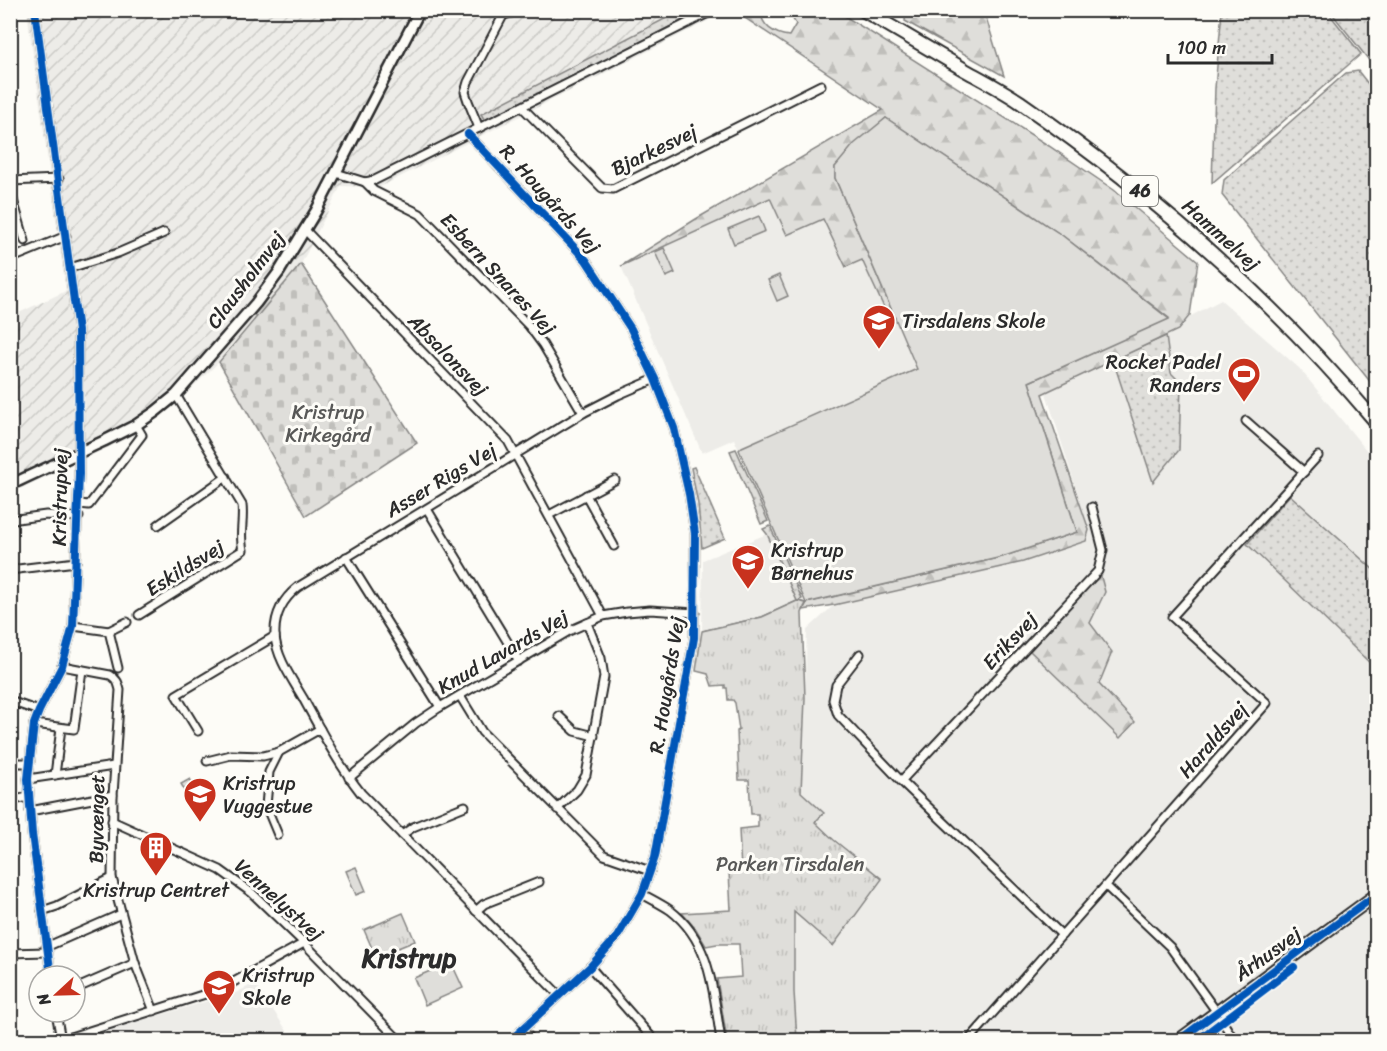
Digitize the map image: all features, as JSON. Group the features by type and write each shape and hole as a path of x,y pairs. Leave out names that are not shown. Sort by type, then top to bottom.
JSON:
{"highway":[{"name":"Hammelvej","path":"863,10 1018,101 1166,212 1261,297 1305,341 1377,422"}],"main road":[{"name":"Århusvej","path":"1179,1041 1216,1011 1377,895"}],"street":[{"name":"Kristrupvej","path":"34,10 78,331 79,517 73,626 62,666 34,724 28,763 28,797 49,964"},
{"name":"Clausholmvej","path":"10,485 136,425 176,395 256,303 305,230 420,10"},
{"path":"479,129 465,92 468,82 505,13 522,10"},
{"path":"365,182 375,180 479,129 714,10"},
{"name":"Bjarkesvej","path":"522,107 602,188 613,189 821,85"},
{"name":"R. Hougårds Vej","path":"468,134 586,260 631,329 655,379 674,428 689,494 694,534 694,638 655,856 642,894 617,937 590,968 511,1041"},
{"name":"Esbern Snares Vej","path":"336,173 365,182 374,191 420,214 529,326 543,345 583,413"},
{"path":"25,241 10,182 58,179"},
{"name":"Absalonsvej","path":"305,230 508,441 603,616"},
{"path":"70,268 118,253 164,233"},
{"path":"10,259 66,236"},
{"name":"Asser Rigs Vej","path":"559,995 361,793 349,778 283,663 275,636 277,614 289,594 298,586 583,413 655,379"},
{"name":"Eskildsvej","path":"139,615 243,550 240,538 242,505 176,395"},
{"path":"1246,421 1304,472"},
{"path":"79,504 89,505 142,435 136,425"},
{"name":"Haraldsvej","path":"969,1041 1267,703 1172,617 1318,456"},
{"path":"158,525 226,477"},
{"path":"549,515 615,480"},
{"path":"586,495 614,546"},
{"name":"Eriksvej","path":"902,781 1098,571 1103,550 1092,507"},
{"path":"428,509 519,661"},
{"path":"10,520 46,515 79,517"},
{"path":"346,557 440,707"},
{"path":"10,570 76,562"},
{"name":"Knud Lavards Vej","path":"349,778 416,723 569,631 603,616 650,610 695,613"},
{"path":"73,626 109,631 127,622"},
{"path":"558,809 577,790 586,775 604,677 601,658 587,623"},
{"path":"109,631 117,668"},
{"path":"198,731 176,695 275,636"},
{"path":"860,654 836,685 833,700 838,715 902,781 1062,935"},
{"name":"Byvænget","path":"62,666 110,675 119,683 112,821 112,878 135,963 154,1011"},
{"path":"34,724 74,729 82,670"},
{"path":"460,696 482,732 604,855 650,871"},
{"path":"10,700 39,711"},
{"path":"558,716 575,731 594,736"},
{"path":"55,775 61,728"},
{"path":"207,761 231,755 263,756 279,752 320,729"},
{"path":"278,834 266,806 269,772 279,752"},
{"path":"10,763 28,763"},
{"path":"28,779 114,766"},
{"path":"30,811 113,795"},
{"path":"10,801 28,797"},
{"path":"402,835 413,827 465,806"},
{"name":"Vennelystvej","path":"112,821 220,870 252,893 399,1041"},
{"path":"42,911 57,906 112,878"},
{"path":"476,911 484,904 539,882"},
{"path":"1106,886 1170,947 1216,1011 1234,1041"},
{"path":"642,894 670,910 686,925 701,946 709,967 721,1041"},
{"path":"10,953 46,950 121,914"},
{"path":"58,1024 61,1040 221,989 304,943"},
{"path":"87,984 135,963"},
{"path":"590,968 654,1041"},
{"path":"522,1030 532,1041"}],"shaded area":[{"path":"27,11 727,11 380,187 341,186 301,264 219,362 175,404 136,434 21,488 11,465 10,317 66,291"},
{"name":"Tirsdalens Skole","path":"886,118 1063,236 1169,319 1029,382 1077,532 1002,557 806,603 734,439 702,453 621,266 770,197 823,219 846,266 862,260 887,314 893,312 835,178"},
{"path":"1221,300 1299,368 1376,462 1376,1040 797,1040 794,992 794,911 833,946 881,879 815,822 823,813 801,792 807,630 834,605 1023,562 1086,541 1089,530 1046,393"},
{"name":"Kristrup Børnehus","path":"767,534 797,601 762,617 702,631 703,560"},
{"name":"Kristrup Skole","path":"255,983 293,1040 114,1040 110,1030 214,999 224,999"}],"green space":[{"path":"733,10 761,11 763,21 769,28 789,36 796,24 788,11 837,11 1114,190 1198,261 1190,315 1178,330 1042,394 1089,530 1086,541 1023,562 803,610 807,603 1002,557 1077,532 1029,382 1169,318 1063,236 886,118 835,167 835,178 893,313 887,314 862,260 846,267 823,219 787,235 770,198 621,266 696,219 883,110"},
{"path":"680,11 700,11 493,118 484,119 481,114"},
{"path":"906,11 984,11 1004,76 905,21"},
{"path":"1222,11 1327,11 1361,54 1212,183 1215,88"},
{"path":"1330,11 1376,11 1376,69"},
{"path":"1358,71 1376,94 1376,389 1222,195 1224,180 1346,73"},
{"name":"Tirsdalens Skole","path":"886,118 1063,236 1169,319 1029,382 1077,532 1002,557 806,603 739,450 917,369 835,178 835,167 854,144"},
{"path":"759,216 765,231 734,244 728,229"},
{"path":"664,248 675,273 666,277 655,252"},
{"name":"Kristrup Kirkegård","path":"301,264 417,443 306,516 219,362"},
{"path":"779,275 788,296 777,301 768,280"},
{"path":"1166,336 1171,373 1181,383 1179,450 1153,482 1113,360"},
{"path":"736,449 768,521 761,524 730,451"},
{"path":"694,467 725,538 702,548 698,504 691,468"},
{"path":"1290,495 1374,570 1376,567 1376,669 1247,544"},
{"path":"770,526 802,599 798,601 802,602 798,609 702,631 762,617 797,601 763,529"},
{"path":"1100,573 1105,592 1090,623 1112,652 1099,684 1135,722 1120,738 1030,651"},
{"name":"Parken Tirsdalen","path":"797,601 806,603 802,613 805,698 801,792 824,813 815,822 882,879 833,946 794,912 794,992 797,1040 727,1040 717,979 741,977 739,944 706,946 696,929 682,913 731,910 729,872 741,871 739,829 758,827 758,814 751,814 749,780 739,780 737,731 739,730 735,703 733,700 728,700 725,685 712,686 708,674 696,671 702,631 762,617"},
{"path":"190,779 201,797 192,802 181,784"},
{"path":"356,867 366,891 356,895 346,871"},
{"path":"403,913 415,941 376,957 364,930"},
{"path":"451,962 463,988 425,1005 414,978"}],"cycle path":[{"path":"35,10 78,331 79,474 73,626 62,666 34,724 28,779 32,834 49,964"},
{"path":"468,134 586,260 631,329 655,379 674,428 689,494 695,534 694,638 655,857 642,894 617,937 590,967 511,1040"},
{"path":"1179,1040 1376,895"},
{"path":"1198,1040 1294,967"}],"place":[{"name":"Tirsdalens Skole","path":"879,350"},
{"name":"Rocket Padel Randers","path":"1244,403"},
{"name":"Kristrup Børnehus","path":"748,590"},
{"name":"Kristrup Vuggestue","path":"200,823"},
{"name":"Kristrup Centret","path":"156,877"},
{"name":"Kristrup Skole","path":"219,1015"}],"district":[{"name":"Kristrup","path":"409,958"}]}
